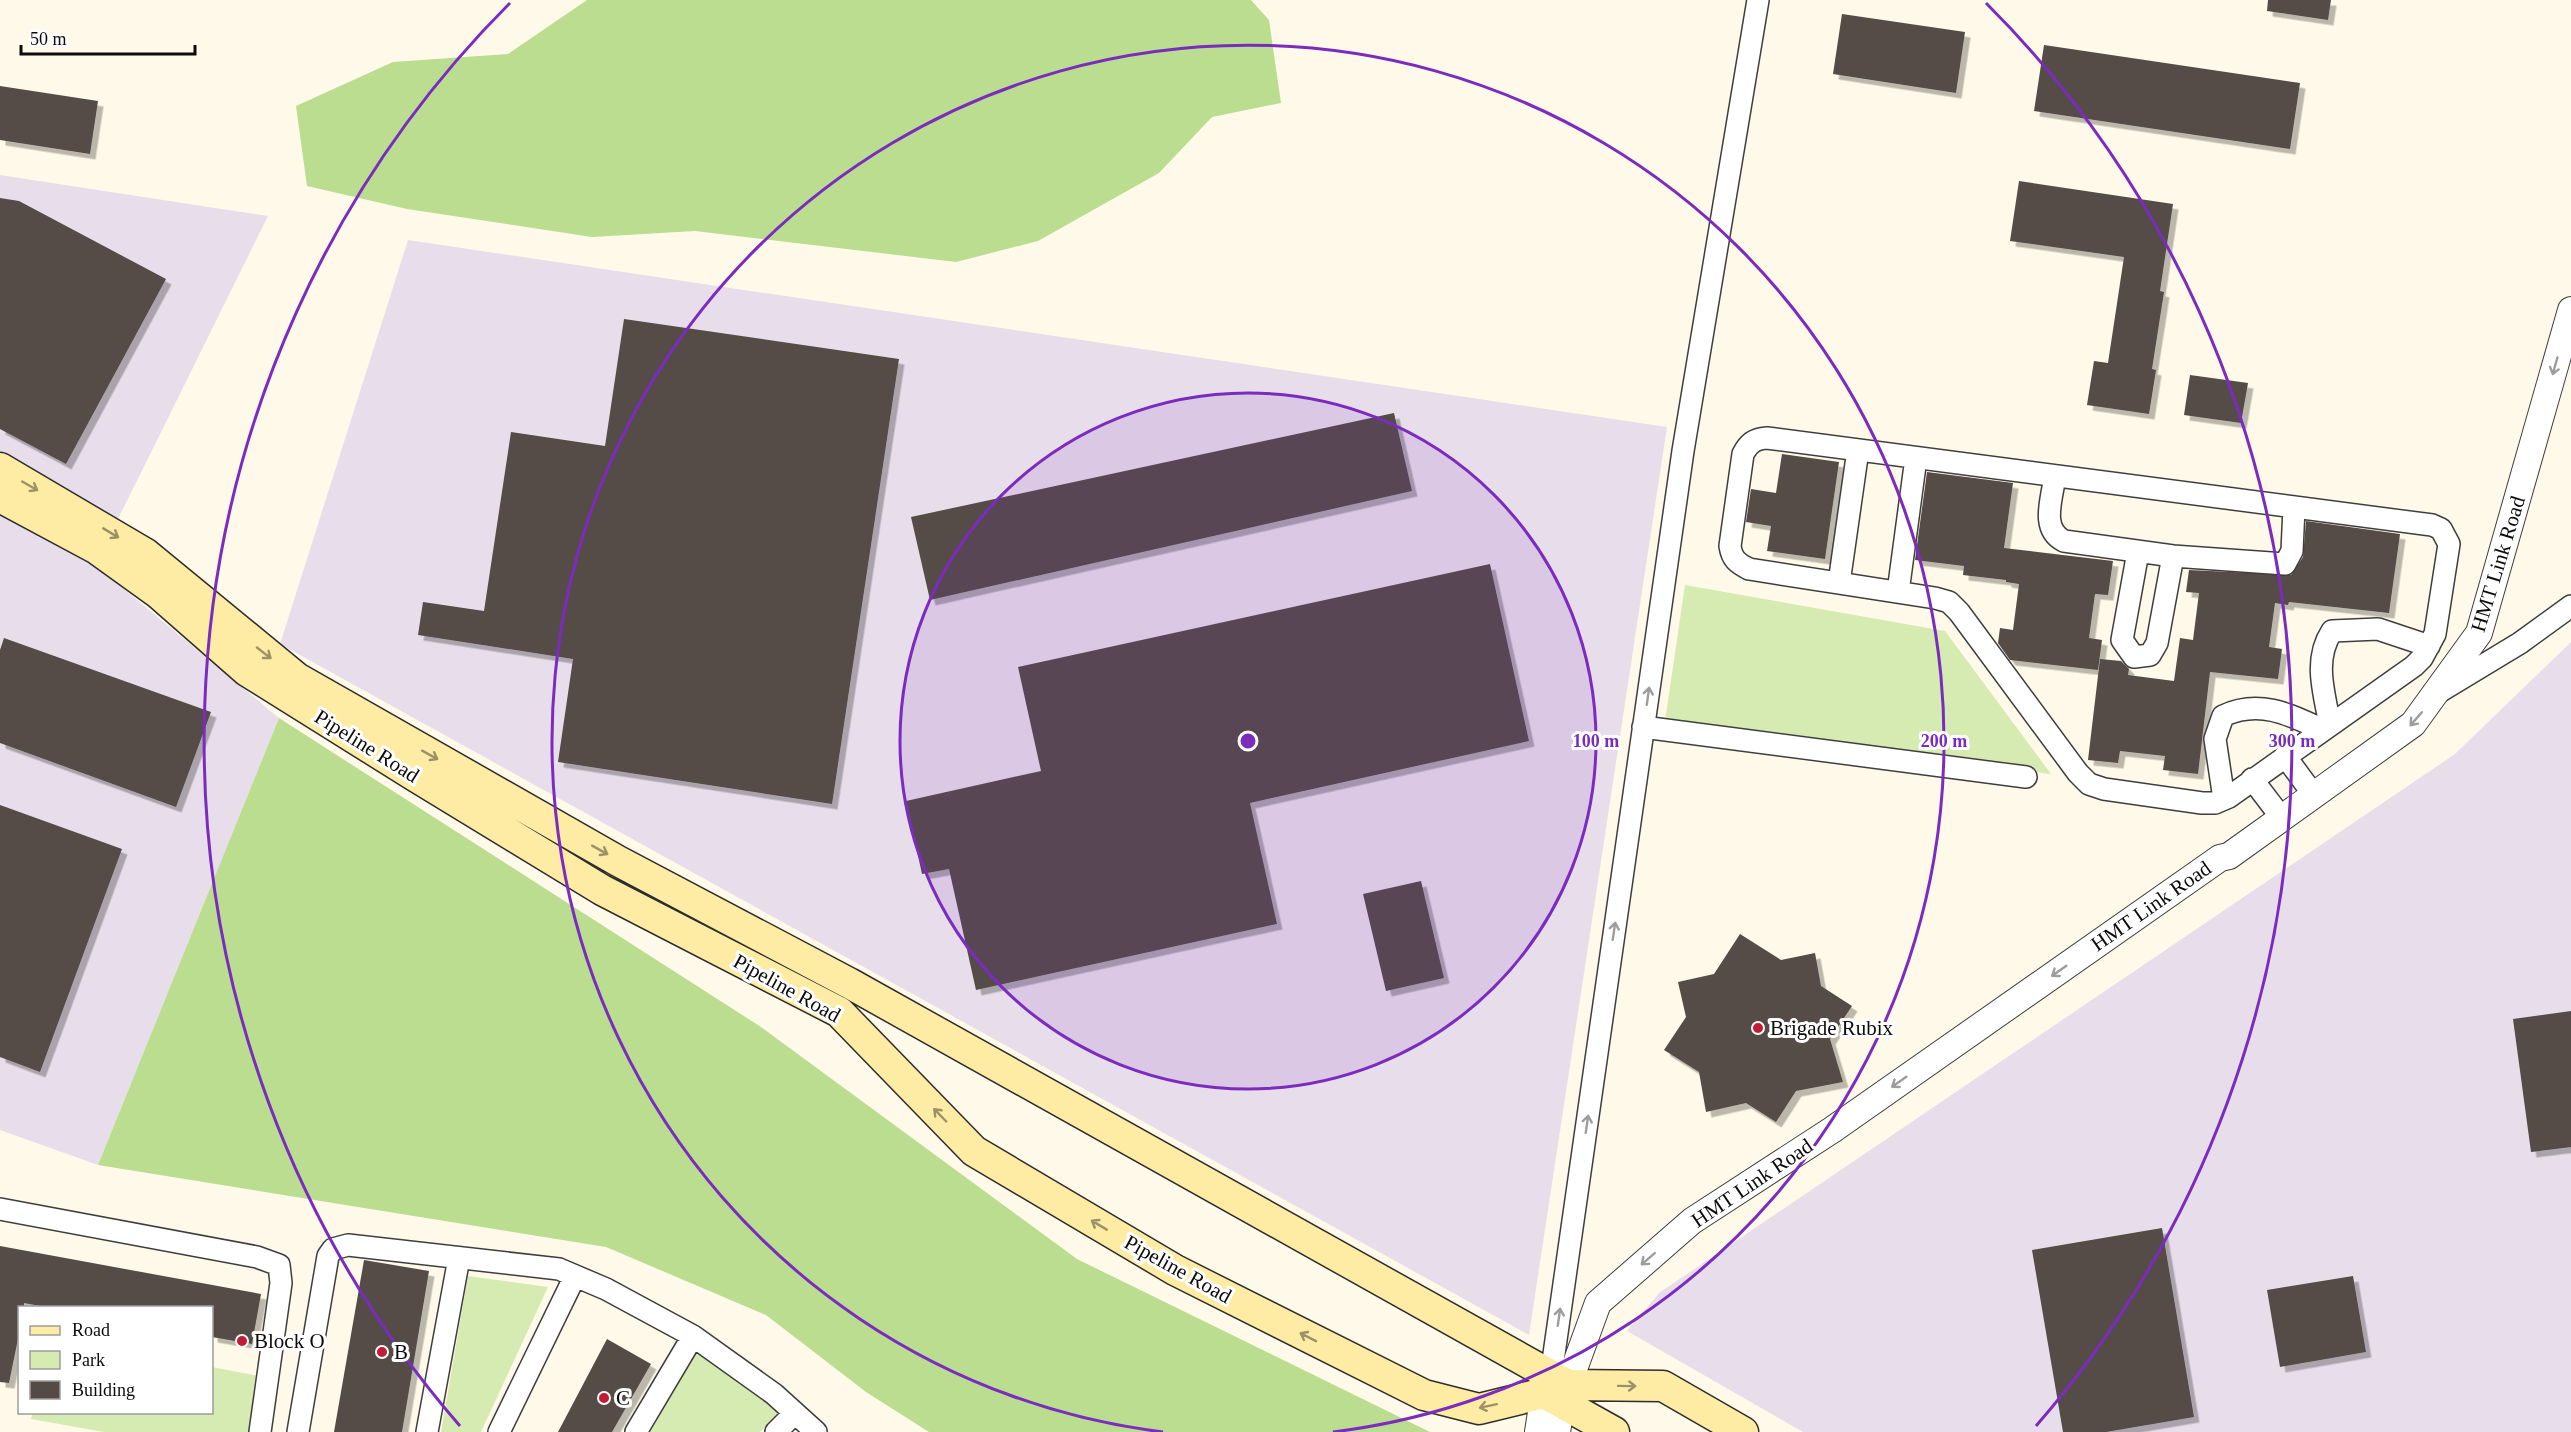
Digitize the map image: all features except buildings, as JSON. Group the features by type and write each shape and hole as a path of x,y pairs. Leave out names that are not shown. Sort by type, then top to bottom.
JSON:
{"main road":[{"name":"Pipeline Road","path":"0,468 54,513"},
{"name":"Pipeline Road","path":"0,497 54,513 146,554 166,586 248,671 602,890 839,1012 974,1151 1175,1270 1424,1395 1479,1409 1556,1389"},
{"name":"Pipeline Road","path":"166,586 297,678 618,861 849,983 1556,1389 1614,1432"},
{"path":"1556,1389 1663,1386 1743,1432"}],"street":[{"path":"1557,1432 1556,1389 1643,727 1683,451 1758,0"},
{"name":"HMT Link Road","path":"1538,1432 1598,1302 1692,1221 1832,1130 2220,858 2229,856 2413,724 2480,633 2571,310"},
{"path":"1767,438 1916,458 2432,525 2441,529 2449,544 2435,634 2414,666 2224,799 2202,803 2104,789 2089,784 2078,773 1959,612 1949,602 1749,569 1731,556 1730,546 1743,454 1748,445 1756,439 1767,438"},
{"path":"1839,583 1858,450"},
{"path":"1898,592 1916,458"},
{"path":"2055,476 2049,521 2055,537 2064,541 2138,552 2285,564 2292,551 2294,508"},
{"path":"2138,552 2122,640 2134,657 2150,655 2157,643 2173,556"},
{"path":"2436,694 2520,643 2571,606"},
{"path":"2326,727 2320,671 2324,644 2332,632 2378,628 2429,646"},
{"path":"2224,799 2215,739 2223,716 2240,708 2280,711 2326,727"},
{"path":"1643,727 2026,777"},
{"path":"2285,756 2313,794"},
{"path":"2252,779 2281,817"},
{"path":"0,1209 257,1257 279,1265 281,1283 260,1432"},
{"path":"298,1432 328,1256 333,1250 348,1245 560,1269 650,1311 693,1336 734,1364 816,1432"},
{"path":"427,1432 459,1258"},
{"path":"499,1432 576,1276"},
{"path":"636,1432 693,1336"},
{"path":"776,1432 795,1413"}],"shaded area":[{"path":"0,175 268,216 118,519 0,452"},
{"path":"408,240 1667,427 1529,1335 280,644"},
{"path":"0,486 279,718 98,1165 0,1130"},
{"path":"2571,642 2571,1432 1803,1432 1627,1331 1659,1293 2455,754"}],"green space":[{"path":"587,0 1251,0 1269,20 1281,103 1212,117 1159,173 1038,241 956,262 695,231 592,237 407,209 307,186 296,106 393,62 508,54"},
{"path":"1685,585 1945,631 2051,774 1665,721"},
{"path":"279,718 761,1027 1077,1259 1430,1432 929,1432 866,1392 766,1315 606,1247 98,1165"},
{"path":"468,1276 548,1287 481,1432 441,1432"},
{"path":"696,1346 783,1408 760,1432 645,1432"},
{"path":"213,1367 259,1376 249,1432 104,1432 31,1419 32,1414 213,1414"}],"place":[{"name":"Brigade Rubix","path":"1758,1028"},
{"name":"Block O","path":"242,1341"},
{"name":"B","path":"382,1352"},
{"name":"C","path":"604,1398"}]}
